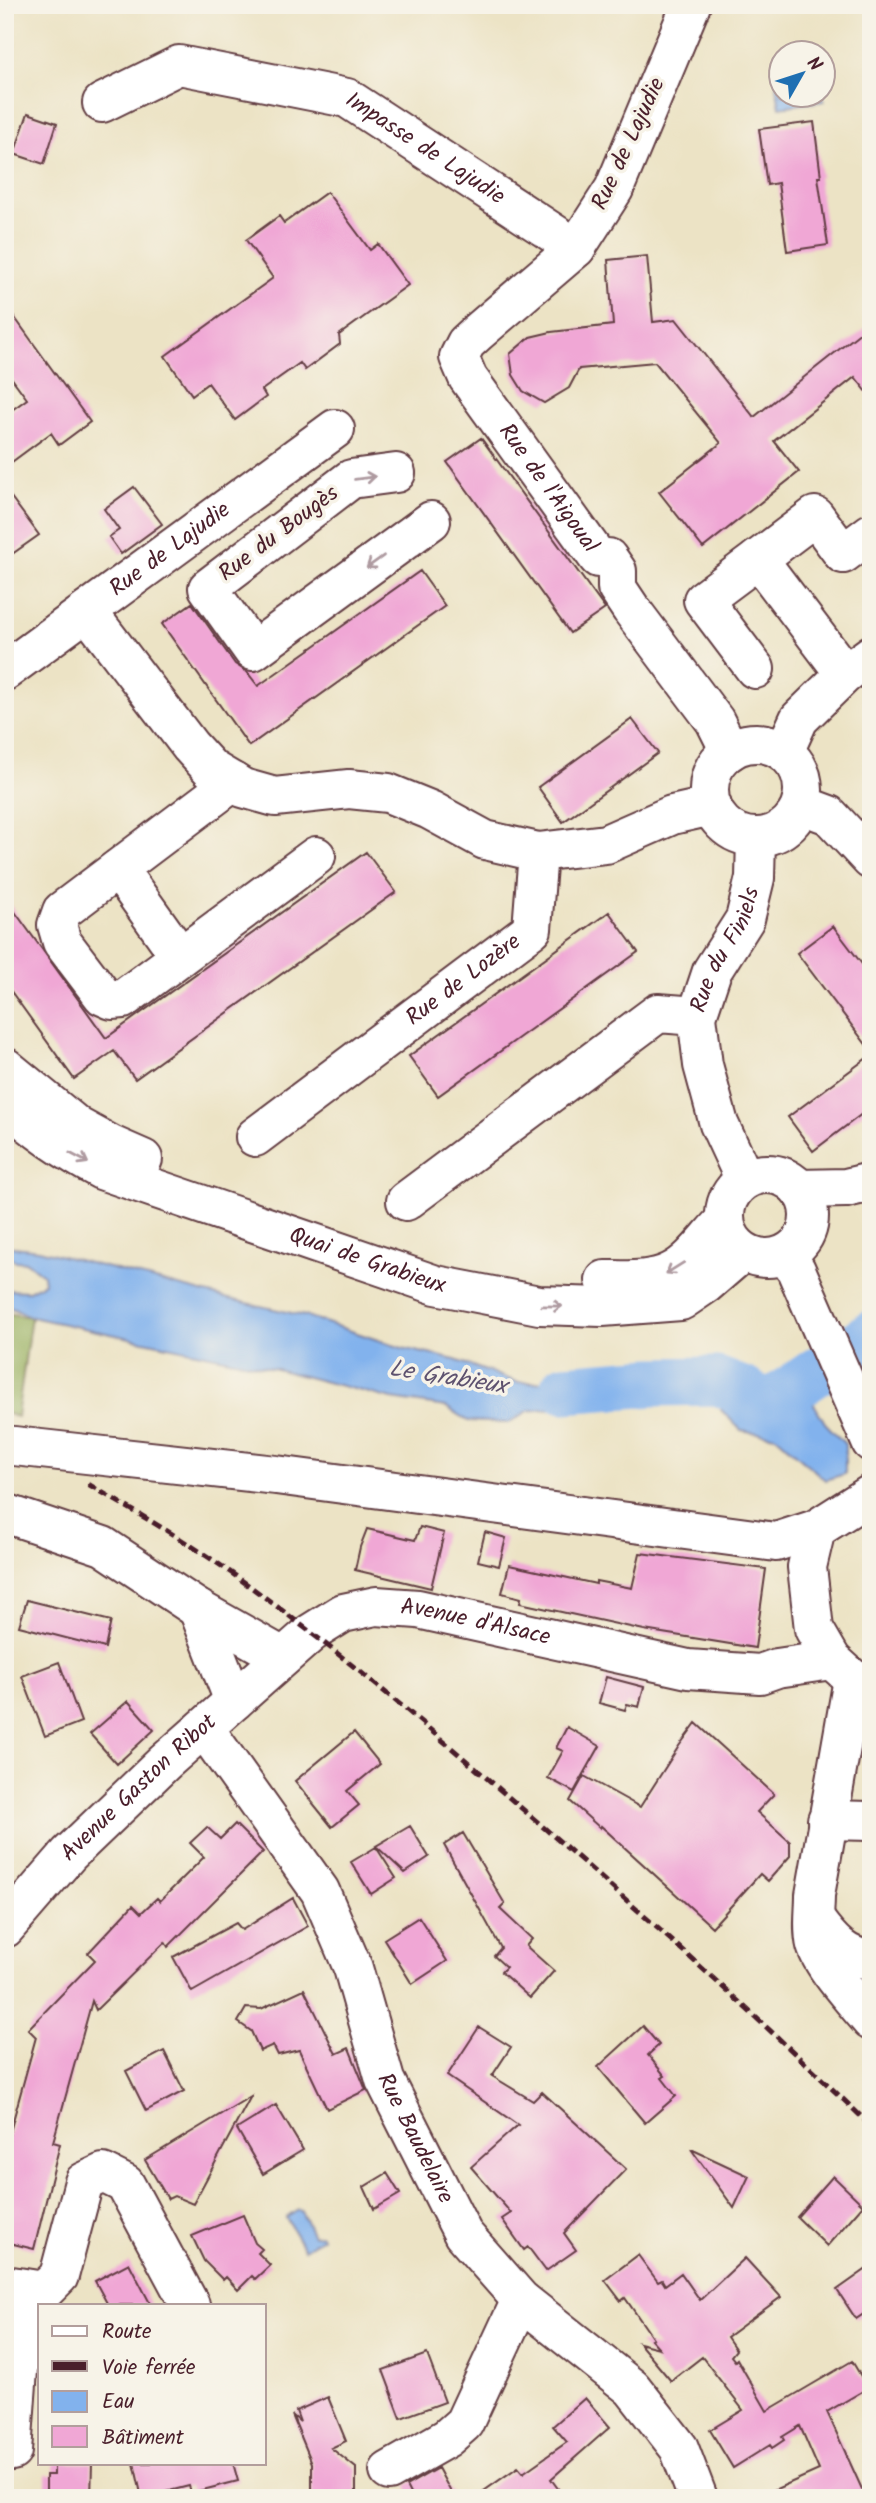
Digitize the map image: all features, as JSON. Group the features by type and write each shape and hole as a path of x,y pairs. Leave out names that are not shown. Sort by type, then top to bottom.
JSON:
{"street":[{"name":"Rue de Lajudie","path":"459,357 466,343 576,248 614,189 691,5"},
{"name":"Impasse de Lajudie","path":"102,103 179,65 347,98 576,248"},
{"name":"Rue de l'Aigoual","path":"459,357 468,378 598,558 608,558 617,571 617,588 715,721 730,751"},
{"name":"Rue de Lajudie","path":"5,671 335,429"},
{"name":"Rue du Bougès","path":"396,473 351,480 208,587 253,651 430,521"},
{"path":"755,669 703,600 815,516 843,554 871,533"},
{"path":"758,559 858,665 799,719 784,752"},
{"path":"86,611 190,746 211,769 243,788 275,797 349,789 388,793 430,810 485,840 538,852 606,845 672,815 712,806"},
{"path":"757,743 784,752 801,775 804,790 802,805 795,818 771,835 742,835 729,829 712,806 709,791 712,775 719,762 730,751 743,745 757,743"},
{"path":"233,782 62,911 57,925 62,942 103,996 113,1000 122,999 316,856"},
{"path":"802,805 829,815 871,860"},
{"name":"Rue du Finiels","path":"745,1180 719,1124 703,1065 697,1016 712,971 745,919 755,878 756,837"},
{"name":"Rue de Lozère","path":"255,1137 532,929 538,852"},
{"path":"118,869 180,956"},
{"path":"406,1201 657,1013 697,1016"},
{"name":"Quai de Grabieux","path":"5,1066 78,1127 111,1145 187,1177 444,1261 532,1280 644,1280 671,1272 733,1236"},
{"name":"Quai de Grabieux","path":"5,1103 21,1129 101,1170 436,1285 539,1305 602,1307 681,1301 706,1284 733,1236"},
{"path":"5,1445 289,1477 776,1542 816,1529 870,1494 870,1440 791,1262 806,1233 804,1203 785,1178 768,1173 750,1177 735,1187 726,1203 733,1236 756,1258 791,1262"},
{"path":"804,1203 871,1182"},
{"path":"804,1203 871,1211"},
{"path":"5,1513 103,1546 198,1609 283,1657"},
{"path":"807,1567 816,1529"},
{"path":"776,1542 807,1567 842,1663 856,1751 827,1819 815,1895 815,1919 817,1946 834,1975 867,2016"},
{"name":"Avenue d'Alsace","path":"283,1657 311,1633 343,1613 376,1606 418,1609 688,1670 760,1674 777,1668 842,1663"},
{"path":"198,1609 234,1700"},
{"name":"Avenue Gaston Ribot","path":"5,1928 69,1854 283,1657"},
{"name":"Rue Baudelaire","path":"204,1728 320,1891 353,1968 385,2080 463,2234 520,2300 632,2388 679,2448 698,2498"},
{"path":"827,1819 871,1821"},
{"path":"815,1919 840,1950 871,1960"},
{"path":"867,2016 866,1979 871,1973"},
{"path":"5,2452 12,2451 14,2287 44,2291 59,2276 84,2182 103,2173 125,2184 189,2304"},
{"path":"389,2471 447,2438 464,2423 520,2300"}],"green space":[{"path":"5,1313 31,1317 17,1417 5,1413"}],"water":[{"path":"5,1246 39,1250 309,1317 402,1348 455,1360 517,1382 631,1384 563,1407 528,1411 509,1423 468,1421 446,1407 392,1399 276,1369 31,1317 5,1305 5,1290 29,1291 44,1283 43,1275 27,1262 16,1261 5,1254"},
{"path":"871,1317 871,1345 810,1397 825,1423 845,1444 845,1474 825,1480 776,1436 741,1430 721,1410 726,1395 720,1382 743,1380 756,1391 774,1396"},
{"path":"298,2210 313,2236 321,2235 322,2238 304,2249 286,2218"}],"pier":[{"path":"850,1326 863,1355 821,1393 808,1364"}],"building":[{"path":"28,113 57,123 44,164 14,154"},
{"path":"814,122 821,177 818,177 828,245 787,251 778,183 767,185 759,129"},
{"path":"327,192 370,250 378,244 408,285 339,335 340,344 305,370 300,363 262,390 266,397 235,420 208,383 192,395 165,356 273,278 246,240 279,216 284,223"},
{"path":"647,256 653,322 676,319 754,417 871,324 871,397 855,377 774,441 799,472 703,548 659,492 721,443 655,362 579,369 569,388 544,403 523,391 513,375 510,354 530,337 613,325 608,260"},
{"path":"5,304 90,422 59,445 51,433 5,467 5,415 27,399 5,369"},
{"path":"481,438 605,609 570,633 447,462"},
{"path":"134,487 162,524 121,554 109,537 119,530 104,509"},
{"path":"5,489 39,535 5,559"},
{"path":"420,571 445,606 249,746 162,624 192,603 235,664 247,672 258,686"},
{"path":"632,719 658,753 563,822 538,787"},
{"path":"366,852 396,892 135,1079 114,1051 74,1079 5,983 5,898 106,1038"},
{"path":"609,912 638,952 438,1096 409,1056"},
{"path":"833,926 871,976 871,1051 797,953"},
{"path":"871,1055 871,1107 813,1151 788,1117"},
{"path":"420,1527 444,1533 431,1588 355,1570 367,1529 415,1540"},
{"path":"485,1532 506,1538 499,1566 478,1561"},
{"path":"640,1553 766,1569 755,1648 644,1630 520,1603 521,1598 502,1593 509,1565 596,1584 596,1581 632,1588"},
{"path":"27,1600 111,1621 105,1648 19,1626"},
{"path":"59,1662 81,1722 45,1736 22,1676"},
{"path":"606,1677 644,1687 639,1707 627,1704 625,1710 599,1703"},
{"path":"128,1701 154,1730 117,1764 90,1734"},
{"path":"696,1723 774,1794 757,1812 790,1842 790,1856 768,1881 760,1874 712,1927 570,1801 584,1776 640,1807"},
{"path":"567,1727 600,1746 574,1792 548,1778 563,1751 556,1748"},
{"path":"354,1732 380,1764 347,1791 359,1805 332,1827 295,1781"},
{"path":"235,1824 263,1852 168,1947 165,1942 96,2010 92,2001 53,2142 60,2144 34,2249 5,2242 5,2150 36,2037 28,2029 95,1960 88,1953 133,1905 141,1913 157,1898 160,1901 204,1857 190,1843 207,1827 220,1839"},
{"path":"410,1826 429,1857 405,1873 376,1846"},
{"path":"463,1833 505,1904 500,1909 532,1939 526,1946 554,1971 530,1998 501,1972 506,1967 494,1956 501,1948 444,1845"},
{"path":"376,1847 396,1878 371,1894 351,1862"},
{"path":"293,1898 308,1926 192,1992 173,1957 236,1923 242,1930"},
{"path":"419,1917 447,1961 412,1984 384,1939"},
{"path":"304,1989 336,2054 349,2048 366,2090 327,2109 299,2050 278,2055 273,2045 260,2051 251,2031 238,2022 246,2008 261,2009"},
{"path":"643,2026 659,2045 648,2055 665,2076 662,2078 676,2096 645,2123 598,2067"},
{"path":"479,2027 511,2047 492,2076 533,2101 542,2092 626,2169 564,2233 576,2250 546,2271 528,2247 524,2250 502,2219 511,2213 471,2167 518,2125 447,2076"},
{"path":"164,2051 184,2091 146,2111 126,2071"},
{"path":"251,2096 193,2204 174,2196 168,2199 145,2160"},
{"path":"276,2105 303,2150 263,2174 237,2129"},
{"path":"691,2149 749,2176 734,2208"},
{"path":"387,2173 400,2194 374,2209 364,2187"},
{"path":"833,2176 863,2205 827,2246 797,2217"},
{"path":"243,2215 255,2243 262,2249 258,2253 270,2265 255,2279 252,2276 238,2290 226,2277 223,2280 204,2261 192,2236"},
{"path":"638,2255 658,2282 662,2280 665,2285 681,2273 700,2300 745,2258 781,2297 727,2337 736,2350 731,2356 735,2361 737,2359 767,2411 852,2361 868,2388 827,2412 866,2498 756,2498 819,2470 800,2426 782,2437 784,2440 772,2448 770,2445 733,2468 710,2430 743,2410 702,2357 671,2381 639,2343 659,2348 651,2339 653,2338 625,2298 621,2301 605,2280"},
{"path":"129,2263 150,2304 107,2304 95,2281"},
{"path":"871,2266 871,2309 856,2319 837,2290"},
{"path":"427,2354 445,2402 401,2418 383,2370"},
{"path":"328,2397 346,2441 331,2448 356,2468 356,2498 312,2498 312,2463 292,2415 300,2422 296,2411"},
{"path":"585,2398 610,2427 551,2479 559,2490 547,2498 474,2498 518,2467 523,2473 567,2442 553,2426"},
{"path":"54,2464 92,2464 91,2498 46,2498 46,2475 54,2475"},
{"path":"134,2464 233,2464 238,2481 191,2493 189,2486 142,2498"},
{"path":"438,2468 454,2498 412,2498 406,2486"}],"waterway":[{"name":"Le Grabieux","path":"564,1389 652,1382 717,1381 768,1405 871,1335"}],"railway":[{"path":"88,1484 223,1567 374,1683 653,1924 871,2126"}]}
